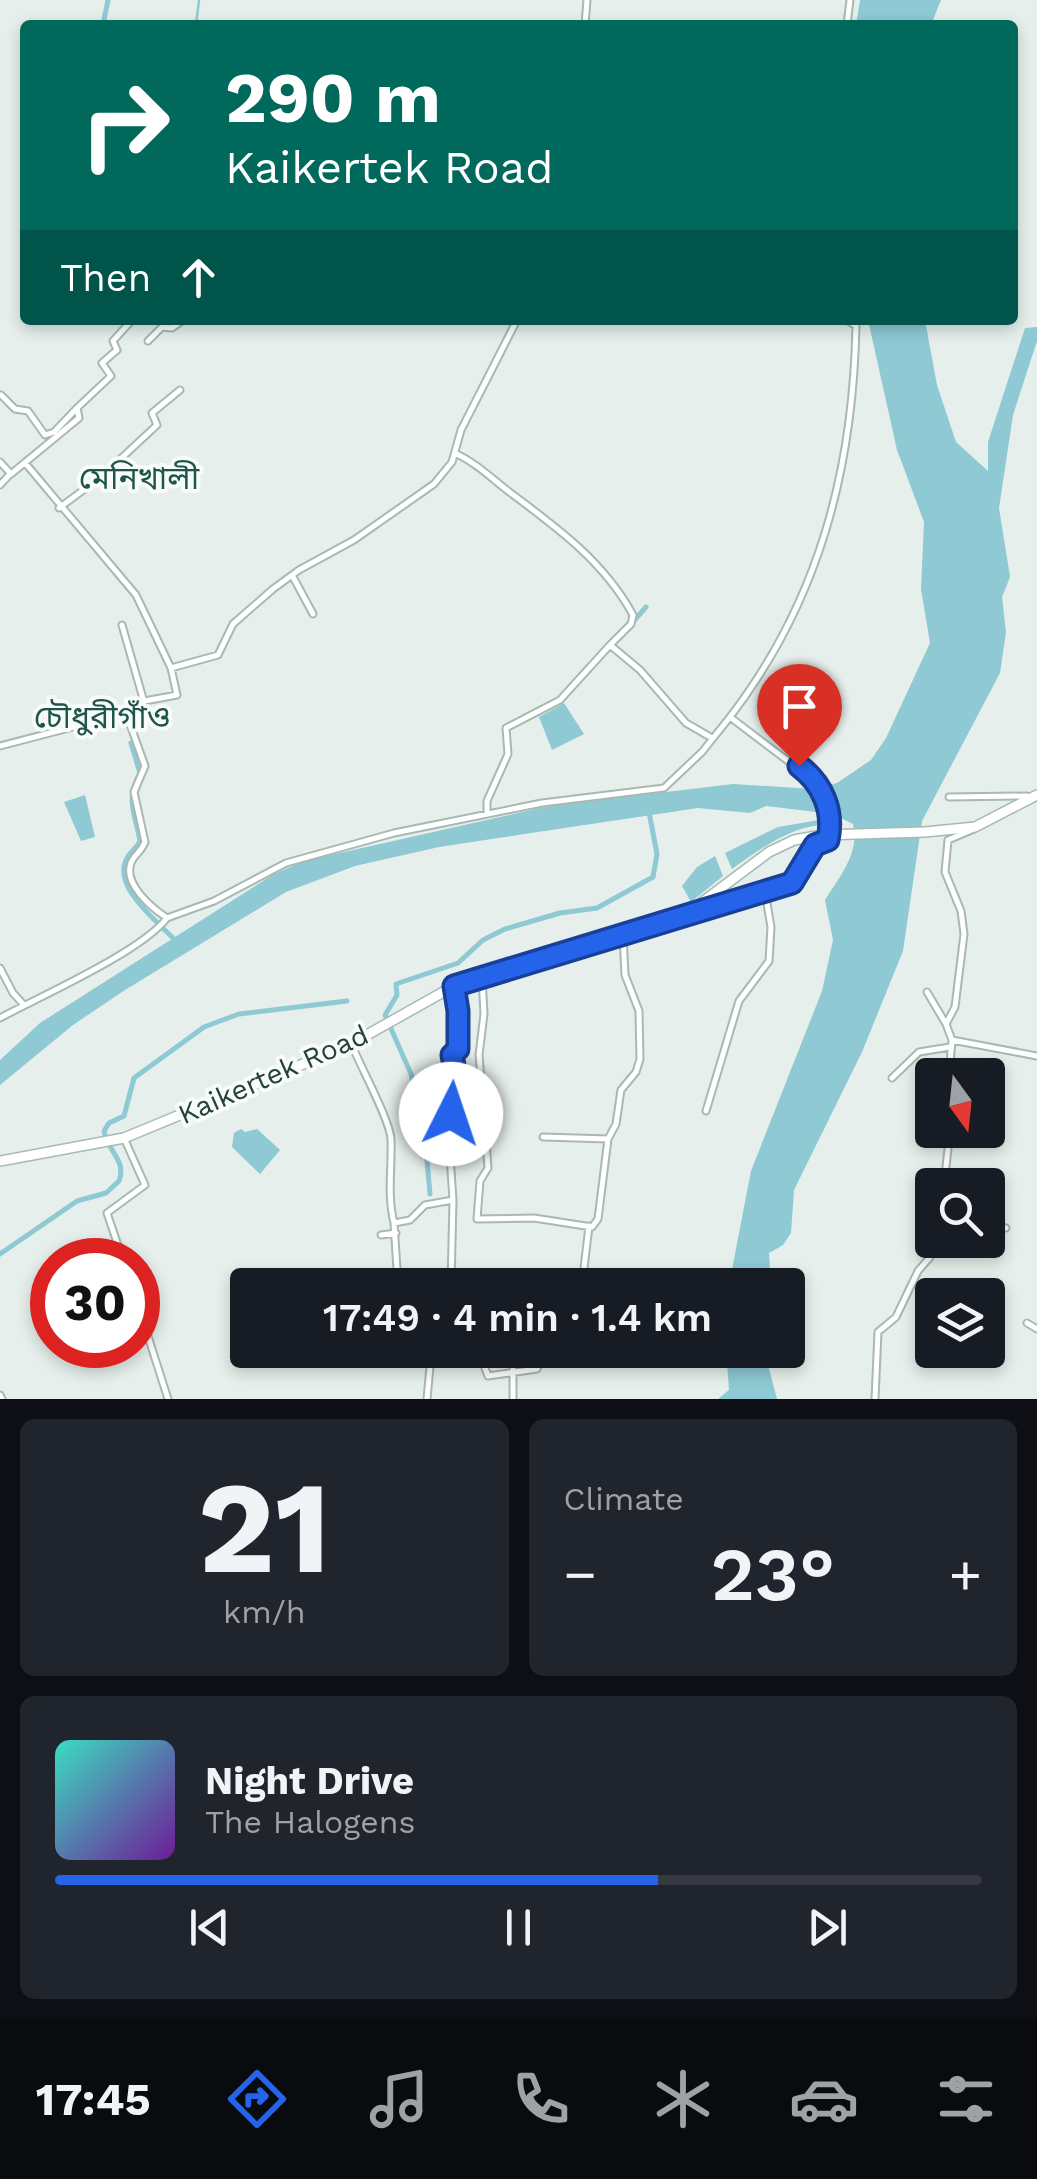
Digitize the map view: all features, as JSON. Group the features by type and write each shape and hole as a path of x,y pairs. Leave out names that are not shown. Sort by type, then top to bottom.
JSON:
{"main road":[{"name":"Kaikertek Road","path":"0,1161 122,1139 352,1044 454,986 677,920 769,852 794,840 975,827 1034,796"}],"street":[{"path":"1,395 15,409 28,411 45,435 54,432 111,376 102,363 116,352 113,341 127,325"},
{"path":"148,340 162,327 176,325"},
{"path":"171,668 218,655 234,624 292,575 423,495 451,464 462,430 514,325"},
{"path":"0,1018 156,929 166,919 214,902 296,860 394,833 542,803 664,788 730,717 794,614 829,521 854,411 854,325"},
{"path":"59,508 157,425 152,413 180,390"},
{"path":"0,485 79,418 77,408"},
{"path":"455,453 481,466 546,516 603,570 634,616 612,647 584,669 560,700 506,728 508,754 487,801 488,815"},
{"path":"0,462 11,473"},
{"path":"0,745 138,710 138,703 177,694 171,668 159,650 136,594 59,508 26,464"},
{"path":"292,575 313,614"},
{"path":"122,625 144,702"},
{"path":"612,647 640,670 686,723 712,738"},
{"path":"126,713 145,766 134,792 145,842 132,860 131,873 142,898 166,919"},
{"path":"677,920 794,882 815,845 828,840 831,817 818,783 730,717"},
{"path":"949,797 1034,796"},
{"path":"946,1024 955,1007 964,934 961,911 945,872 948,840 975,827"},
{"path":"706,1111 738,1001 768,961 771,926 765,892"},
{"path":"482,976 480,1055 488,1168 480,1181 477,1219 534,1218 596,1226 608,1139 616,1124 621,1090 636,1072 640,1059 639,1011 626,976 623,936"},
{"path":"0,968 12,994 24,1005"},
{"path":"451,1268 449,1141 452,1102 458,1088 452,1055 458,1049 454,986"},
{"path":"927,992 946,1024 950,1058"},
{"path":"352,1044 391,1138 389,1197 397,1268"},
{"path":"892,1078 918,1052 951,1044 1037,1056"},
{"path":"544,1138 608,1139"},
{"path":"116,1238 107,1213 145,1185 122,1139"},
{"path":"394,1223 410,1220 425,1205 453,1200"},
{"path":"584,1268 589,1226"},
{"path":"382,1235 396,1233"},
{"path":"875,1399 878,1332 896,1317 918,1271 929,1258"},
{"path":"1027,1323 1037,1329"},
{"path":"158,1368 168,1399"},
{"path":"427,1399 428,1368"},
{"path":"485,1368 488,1376 537,1368"},
{"path":"513,1370 513,1399"}],"water":[{"path":"860,0 941,0 933,20 857,20"},
{"path":"869,325 926,325 937,385 956,442 988,471 988,442 1025,328 1037,327 1037,341 1013,415 999,508 1010,577 1002,597 1006,632 1000,673 922,821 903,951 862,1052 794,1190 791,1233 783,1245 769,1253 770,1268 732,1268 751,1171 822,991 833,940 825,900 854,845 853,824 833,814 766,806 750,813 698,808 439,847 355,866 286,892 125,990 73,1025 0,1085 0,1060 40,1023 274,874 304,861 549,806 733,784 814,789 837,783 871,760 886,738 930,643 921,589 924,522 897,450"},
{"path":"564,703 584,734 552,750 539,717"},
{"path":"85,795 95,837 81,841 64,802"},
{"path":"825,819 827,822 778,839 732,869 725,853 778,827"},
{"path":"715,856 723,876 691,902 682,886 697,867"},
{"path":"257,1129 280,1150 260,1174 232,1147 234,1133"},
{"path":"727,1368 769,1368 777,1399 718,1399 729,1390"}],"waterway":[{"path":"104,20 108,0"},
{"path":"197,20 199,0"},
{"path":"632,623 646,607"},
{"path":"131,743 140,773 132,799 140,841 126,860 126,882 140,904 175,940"},
{"path":"430,1194 424,1127 411,1074 385,1015 397,995 396,984 458,963 483,940 505,929 560,913 597,908 653,877 657,854 649,812"},
{"path":"0,1254 77,1201 106,1193 119,1181 119,1161 104,1131 109,1123 124,1116 134,1078 204,1027 239,1014 347,1001"}],"district":[{"name":"মেনিখালী","path":"139,478"},
{"name":"চৌধুরীগাঁও","path":"102,717"}],"route":[{"path":"451,1114 458,1088 452,1055 458,1049 458,1000 454,986 792,883 815,845 828,840 832,823 818,783 799,766"}]}
